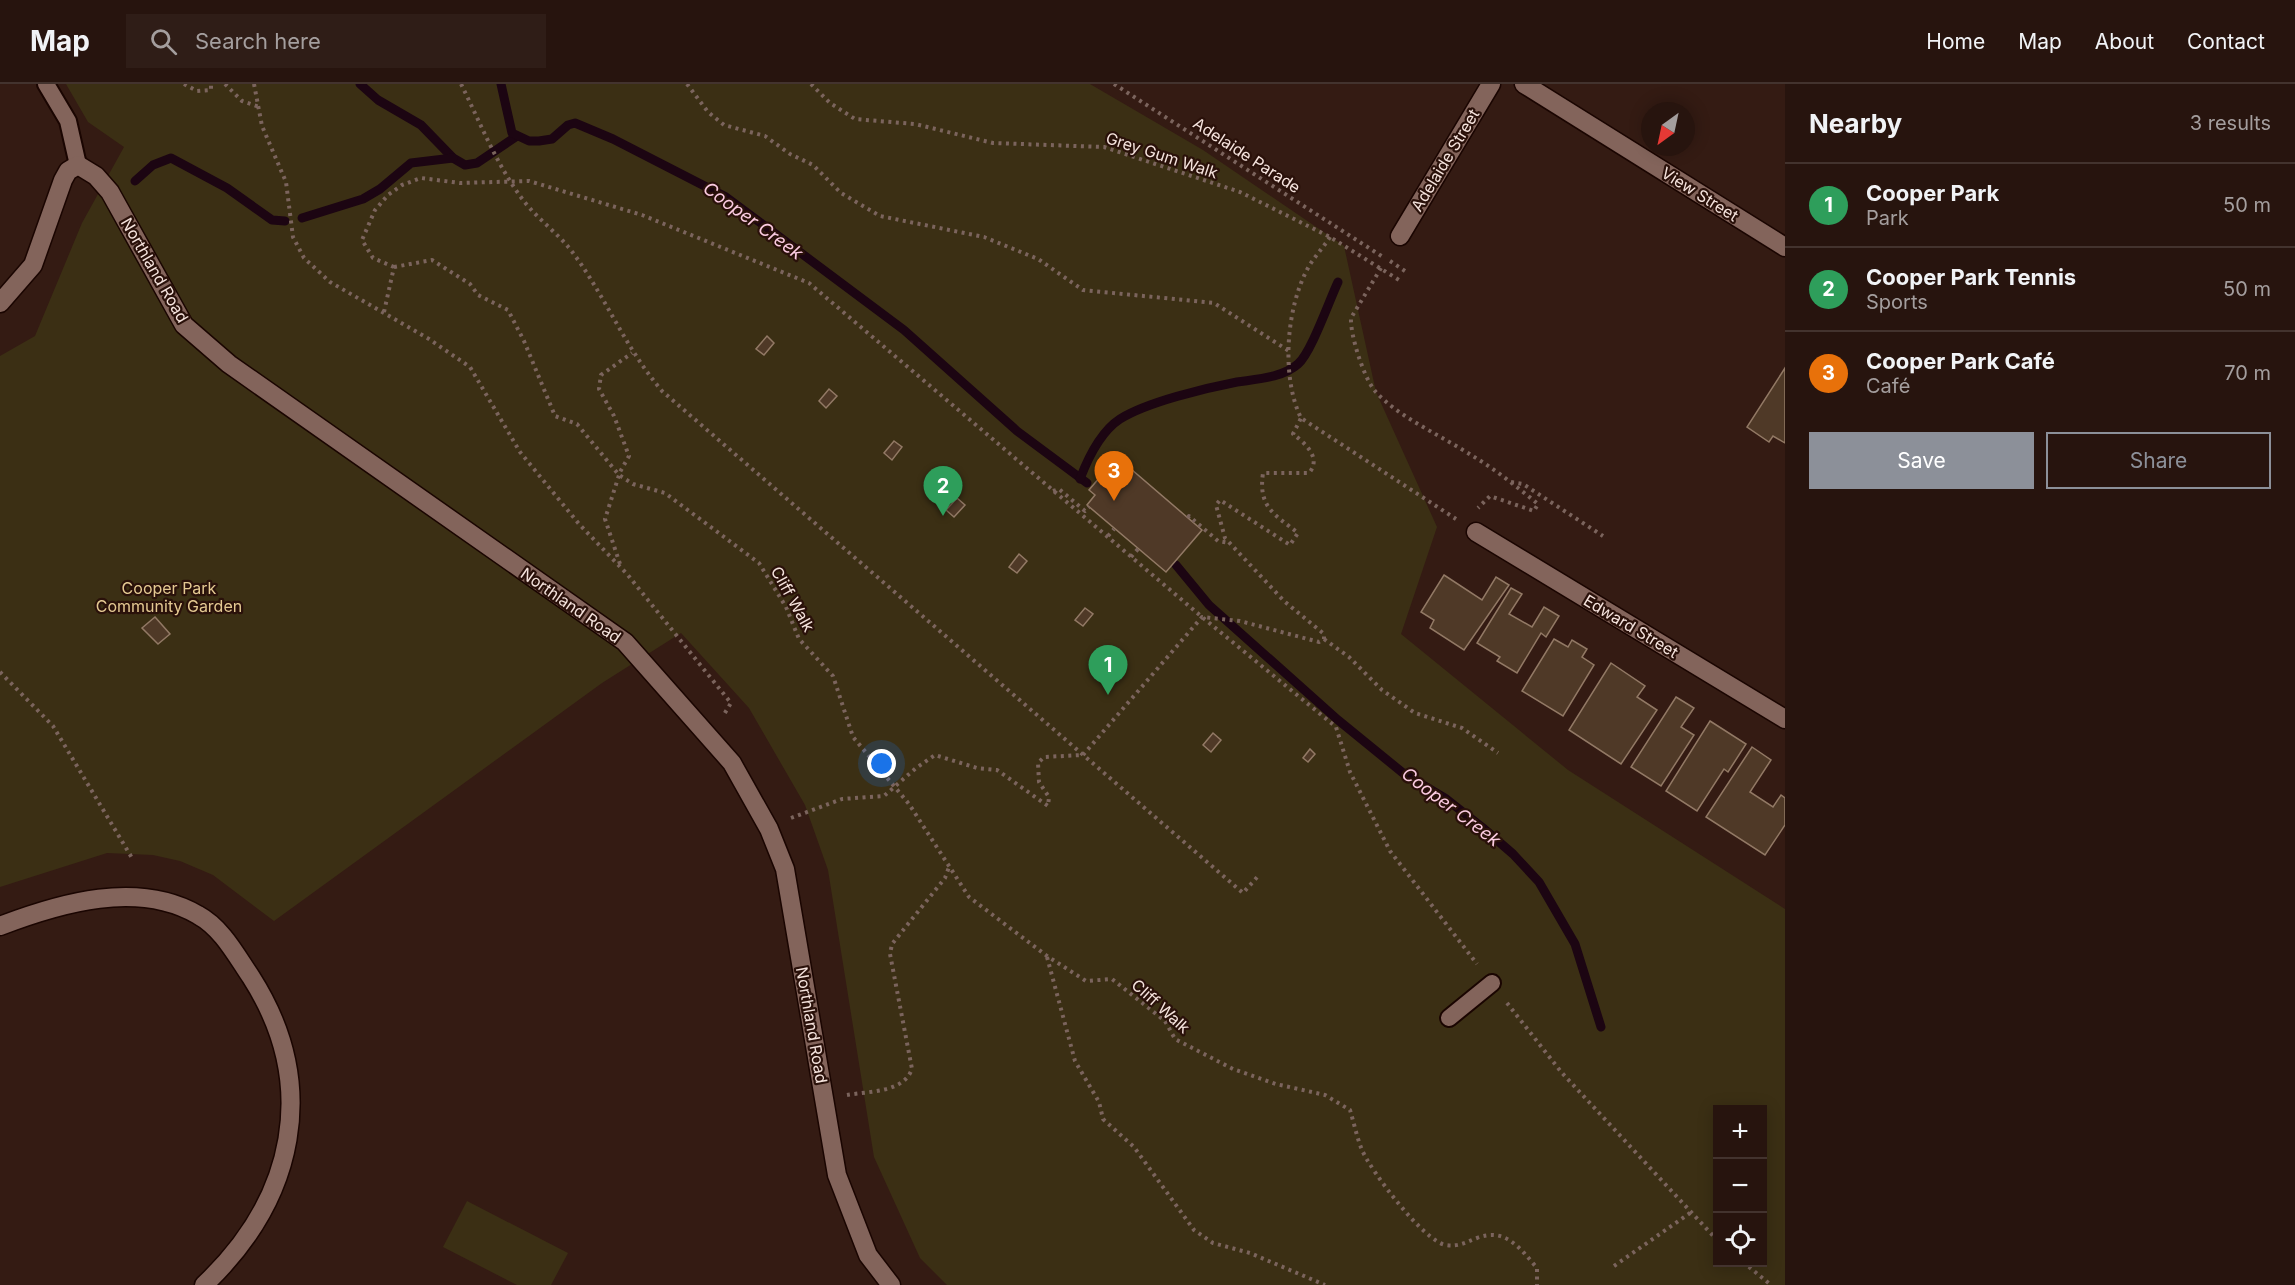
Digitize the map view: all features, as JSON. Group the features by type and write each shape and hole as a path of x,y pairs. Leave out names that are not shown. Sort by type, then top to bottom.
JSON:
{"street":[{"name":"Adelaide Street","path":"1400,236 1491,84"},
{"name":"View Street","path":"1524,84 1785,247"},
{"path":"0,303 33,265 63,180 68,171 78,165"},
{"name":"Northland Road","path":"78,165 96,176 110,192 184,325 229,364 625,642 732,763 769,829 785,869 837,1175 868,1255 891,1285"},
{"name":"Edward Street","path":"1476,532 1785,719"},
{"path":"0,926 104,896 157,900 199,915 229,943 261,993 282,1041 290,1076 288,1146 274,1186 255,1226 235,1253 204,1285"}],"lane":[{"path":"46,84 68,121 78,165"},
{"path":"1449,1018 1492,983"}],"path":[{"path":"184,84 197,91 211,90 212,84"},
{"path":"225,84 242,101 259,107"},
{"path":"254,84 262,126 286,182 293,237 304,258 330,282 384,312 470,367 520,452 579,524 621,567 731,703 709,736"},
{"path":"687,84 708,112 724,125 765,136 790,154 813,165 841,193 880,216 984,237 1038,259 1083,290 1214,303 1289,351"},
{"name":"Grey Gum Walk","path":"811,84 830,103 855,119 915,124 993,143 1104,147 1179,174 1240,192 1330,237 1400,280"},
{"name":"Adelaide Parade","path":"1114,84 1368,247"},
{"path":"463,85 485,137 508,180 525,203 562,238 577,258 632,353 662,391 1243,893 1259,874"},
{"path":"384,312 394,267 374,258 363,240 375,210 388,195 402,184 421,178 460,183 508,180 529,182 642,214 809,283 1202,617 1336,727 1350,772 1390,851 1562,1073 1713,1236"},
{"path":"1330,237 1308,268 1292,310 1289,351 1293,400 1301,418 1476,532"},
{"name":"Cliff Walk","path":"394,267 432,260 470,284 478,295 508,310 524,341 555,416 577,424 619,476 633,484 665,493 759,563 786,607 799,639 832,676 853,737 897,788 969,897 1047,956 1086,981 1112,979 1165,1021 1174,1039 1223,1064 1276,1084 1325,1095 1350,1110 1362,1150 1380,1180 1422,1231 1444,1245 1463,1245 1476,1238 1494,1234 1513,1241 1537,1268 1537,1285"},
{"path":"1381,268 1351,318 1353,335 1371,385 1390,404 1510,482 1538,504 1534,512 1490,495 1477,509"},
{"path":"621,567 605,519 619,476 629,456 621,431 599,389 601,375 632,353"},
{"path":"1301,418 1293,434 1309,446 1314,463 1313,468 1309,473 1263,473 1261,487 1266,508 1298,533 1290,545 1220,500 1216,505 1226,538 1230,543 1284,601 1324,633 1324,639"},
{"path":"1510,482 1523,484 1603,536"},
{"path":"1053,491 1059,489 1085,511 1089,507"},
{"path":"1188,518 1189,516 1218,541 1230,543"},
{"path":"1108,536 1114,529"},
{"path":"1131,557 1138,549"},
{"path":"769,829 800,813 842,799 884,796 897,788 916,768 935,755 977,768 997,770 1048,806 1049,797 1039,782 1038,763 1044,757 1083,755 1202,617"},
{"path":"1202,617 1212,620 1240,621 1319,642 1324,639"},
{"path":"1324,639 1349,657 1382,690 1415,713 1462,728 1498,753"},
{"path":"0,672 53,726 132,858"},
{"path":"1345,775 1350,772"},
{"path":"825,1098 900,1086 908,1078 912,1069 890,954 892,944 945,878 949,867"},
{"path":"1047,956 1076,1061 1099,1102 1103,1119 1134,1147 1194,1230 1213,1243 1250,1253 1325,1285"},
{"path":"1614,1266 1690,1212"},
{"path":"1748,1267 1770,1285"}],"green space":[{"name":"Cooper Park Community Garden","path":"66,84 1090,84 1203,150 1344,246 1376,392 1437,527 1401,634 1568,770 1785,909 1785,1285 947,1285 920,1258 874,1157 828,870 805,805 749,708 681,633 602,683 274,921 213,875 180,861 153,855 107,853 0,887 0,356 35,336 82,223 124,147 88,122"},
{"path":"467,1201 568,1253 551,1285 517,1285 443,1247"}],"building":[{"path":"767,336 774,343 764,355 756,349"},
{"path":"1785,368 1785,443 1773,436 1769,442 1747,427"},
{"path":"829,389 837,396 826,408 819,401"},
{"path":"894,441 902,447 892,460 884,453"},
{"path":"1117,457 1202,530 1166,572 1087,505 1095,495 1089,490"},
{"path":"957,498 965,505 954,517 946,510"},
{"path":"1019,554 1027,561 1017,573 1009,567"},
{"path":"1444,575 1482,600 1496,577 1509,585 1464,650 1430,628 1434,620 1421,612"},
{"path":"1511,588 1522,594 1509,614 1532,627 1544,607 1559,616 1546,637 1541,633 1517,673 1497,661 1500,657 1477,643"},
{"path":"1085,608 1093,614 1083,626 1075,620"},
{"path":"155,617 170,634 158,644 142,628"},
{"path":"1554,639 1568,647 1572,640 1587,649 1582,657 1594,665 1563,716 1522,691"},
{"path":"1611,663 1645,686 1637,697 1657,710 1621,764 1569,730"},
{"path":"1676,697 1694,708 1681,727 1694,735 1661,786 1631,767"},
{"path":"1710,721 1746,744 1728,772 1724,769 1697,811 1666,791"},
{"path":"1213,733 1221,740 1211,752 1203,745"},
{"path":"1752,747 1771,760 1750,792 1773,807 1781,795 1785,798 1785,825 1765,855 1706,817"},
{"path":"1310,749 1315,754 1308,762 1303,758"}],"waterway":[{"name":"Cooper Creek","path":"360,84 378,100 421,125 453,158 465,165 477,163 517,136"},
{"name":"Cooper Creek","path":"501,84 512,133 529,141 552,139 568,125 575,123 613,139 726,197 904,330 1017,431 1087,483"},
{"path":"135,181 153,165 171,158 227,188 272,220 285,221"},
{"path":"302,218 363,199 380,189 411,163 453,158"},
{"path":"1080,479 1101,438 1120,419 1161,401 1237,382 1261,379 1292,369 1303,358 1314,338 1338,282"},
{"name":"Cooper Creek","path":"1176,565 1209,605 1338,720 1403,773 1445,798 1483,828 1513,854 1539,882 1575,944 1601,1027"}],"place":[{"name":"Cooper Park Café","path":"1114,501"},
{"name":"Cooper Park Tennis","path":"943,516"},
{"name":"Cooper Park","path":"1108,695"}]}
